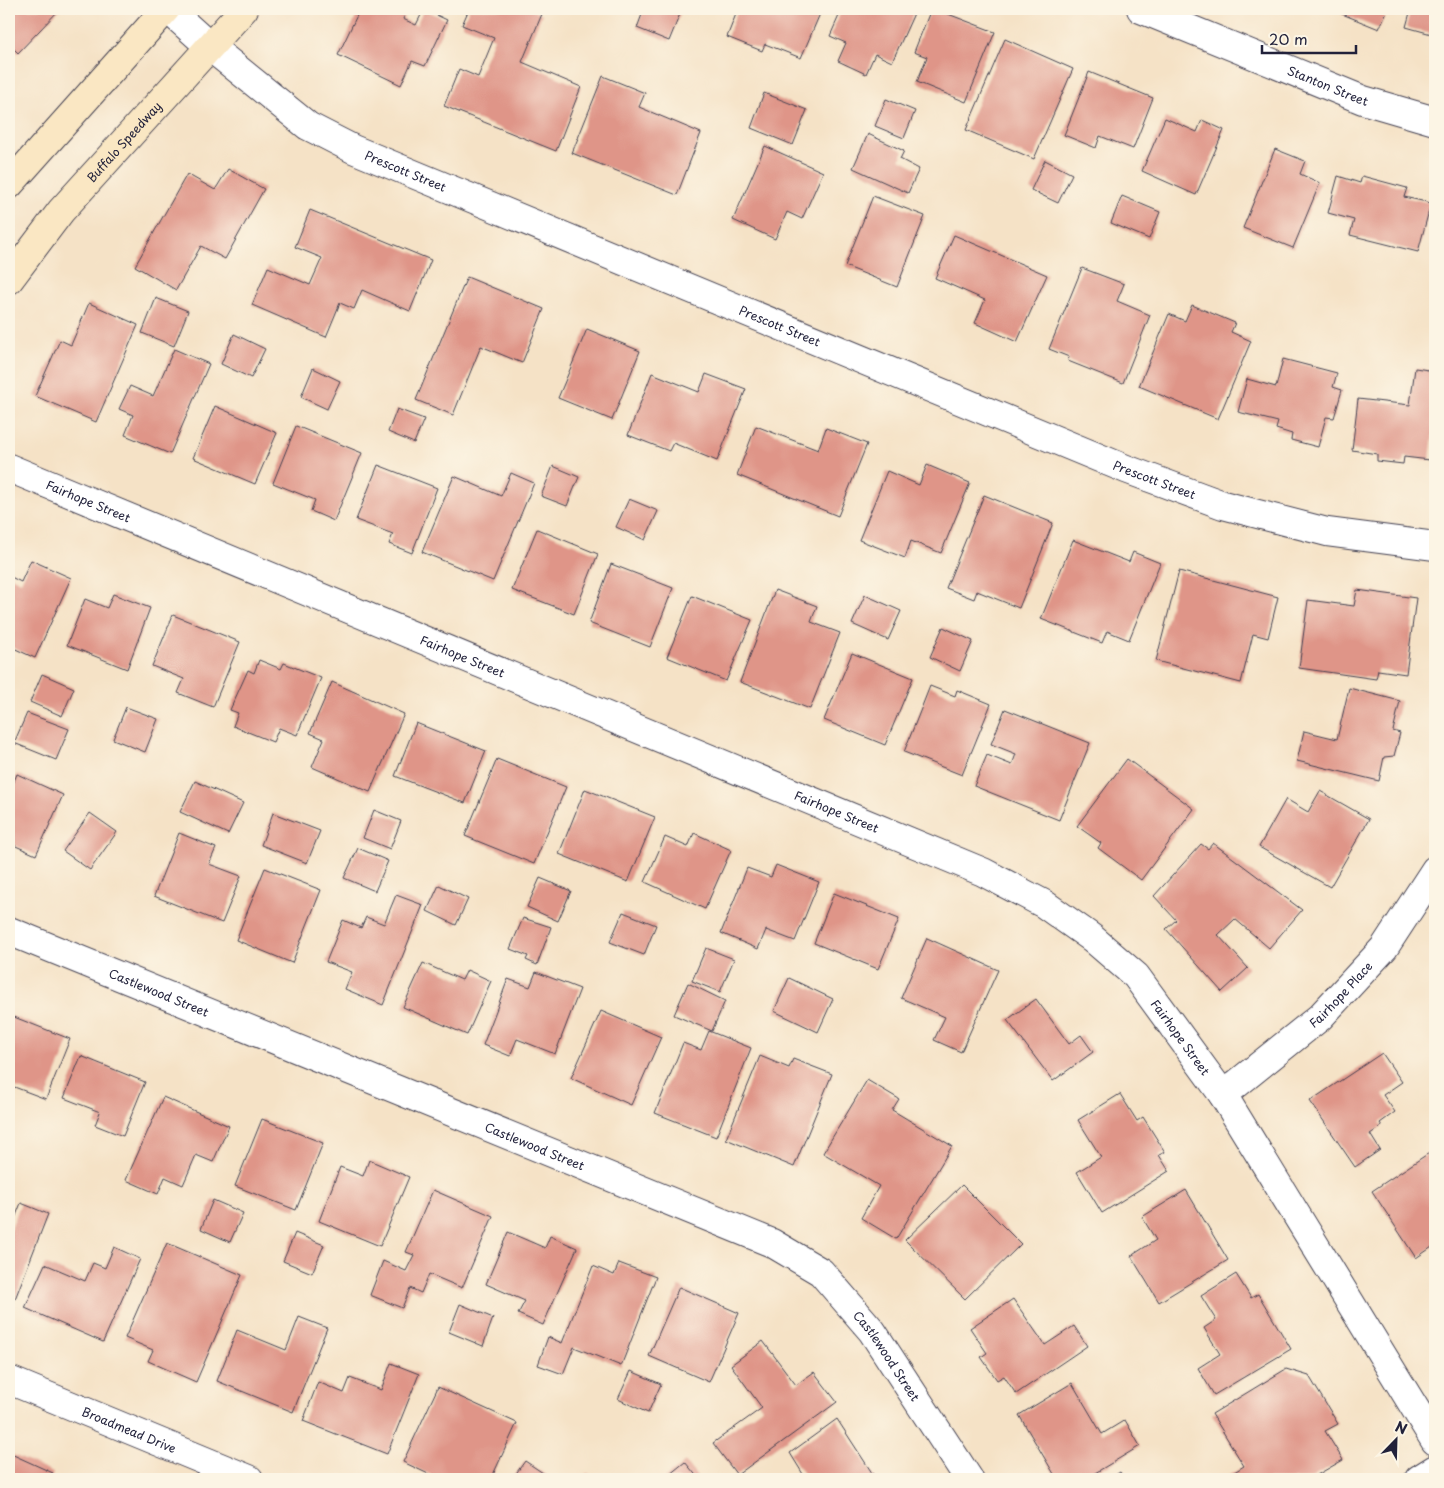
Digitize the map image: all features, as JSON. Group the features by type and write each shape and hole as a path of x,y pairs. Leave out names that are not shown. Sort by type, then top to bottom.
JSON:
{"main road":[{"path":"9,185 167,9"},
{"name":"Buffalo Speedway","path":"9,280 61,211 244,9"}],"street":[{"name":"Prescott Street","path":"167,9 209,46 308,126 353,149 1108,461 1223,506 1327,532 1435,546"},
{"name":"Stanton Street","path":"1141,9 1363,100 1435,121"},
{"name":"Fairhope Street","path":"9,468 983,872 1044,904 1092,938 1136,976 1223,1096 1435,1441"},
{"name":"Fairhope Place","path":"1223,1096 1320,1017 1384,948 1435,870"},
{"name":"Castlewood Street","path":"9,931 772,1243 821,1272 872,1331 969,1479"},
{"name":"Broadmead Drive","path":"9,1380 249,1479"},
{"path":"1419,1479 1435,1469"}],"building":[{"path":"9,9 60,9 18,53 9,44"},
{"path":"360,9 408,9 403,19 416,25 424,9 447,20 425,66 412,61 401,85 338,55"},
{"path":"469,9 528,9 542,14 522,62 581,87 556,151 444,106 459,69 478,77 494,38 462,25"},
{"path":"644,9 682,9 669,41 637,28"},
{"path":"738,9 822,9 801,58 765,44 762,51 727,37"},
{"path":"842,9 916,9 892,62 875,54 866,74 838,61 846,43 830,36"},
{"path":"931,9 995,32 966,102 917,82 927,57 914,52"},
{"path":"1330,9 1388,9 1379,29"},
{"path":"1411,9 1435,9 1435,35 1406,27"},
{"path":"1005,39 1073,69 1034,159 966,130"},
{"path":"1089,72 1153,98 1133,149 1100,136 1096,148 1064,135"},
{"path":"603,76 645,93 639,107 701,133 677,195 572,153"},
{"path":"764,93 807,110 793,145 751,128"},
{"path":"886,99 915,111 904,138 875,126"},
{"path":"1165,118 1197,132 1202,120 1224,130 1196,195 1142,171"},
{"path":"868,134 904,151 900,159 919,169 908,193 853,168"},
{"path":"765,146 823,172 802,219 787,212 775,239 733,220"},
{"path":"1275,149 1305,161 1300,174 1320,183 1293,248 1243,228"},
{"path":"1045,160 1072,174 1058,203 1031,190"},
{"path":"228,169 264,189 225,259 201,246 176,290 135,266 187,174 215,190"},
{"path":"1338,176 1360,183 1362,176 1407,188 1404,197 1431,203 1418,252 1350,235 1354,220 1328,213"},
{"path":"873,196 925,216 897,287 845,266"},
{"path":"1122,196 1160,212 1149,239 1111,223"},
{"path":"310,210 431,260 410,311 362,290 354,309 340,303 326,337 252,305 268,267 310,285 322,258 295,247"},
{"path":"954,235 1047,275 1017,342 975,323 985,300 935,278"},
{"path":"1082,268 1124,284 1117,301 1150,315 1123,383 1068,361 1069,357 1049,349"},
{"path":"467,277 544,309 522,363 481,346 453,415 416,400"},
{"path":"156,298 188,311 174,346 142,333"},
{"path":"89,303 138,325 96,422 35,396 60,340 71,345"},
{"path":"1192,305 1235,323 1231,332 1251,341 1218,419 1139,386 1169,314 1185,321"},
{"path":"587,329 640,351 612,420 558,398"},
{"path":"234,334 265,349 251,378 221,364"},
{"path":"174,349 209,364 170,454 125,435 133,415 119,409 130,386 153,396"},
{"path":"1283,359 1337,373 1333,387 1342,390 1334,418 1326,417 1318,447 1291,440 1292,434 1276,429 1278,422 1238,412 1247,379 1276,387"},
{"path":"313,368 340,381 327,409 301,397"},
{"path":"1415,368 1435,371 1435,418 1430,460 1404,457 1403,464 1377,461 1377,454 1352,450 1358,399 1410,405"},
{"path":"652,373 699,392 706,374 746,389 717,461 673,443 669,451 628,435"},
{"path":"215,406 277,433 255,484 193,458"},
{"path":"397,409 424,419 414,443 388,432"},
{"path":"296,426 362,453 334,521 311,511 315,500 273,483"},
{"path":"756,426 818,450 826,428 867,444 838,516 737,475"},
{"path":"378,465 437,488 412,553 389,544 393,534 356,520"},
{"path":"927,465 970,483 941,553 911,541 905,558 859,540 887,471 919,485"},
{"path":"553,466 579,477 567,506 541,496"},
{"path":"511,473 534,483 493,581 422,552 454,476 501,496"},
{"path":"984,495 1053,523 1019,608 977,591 974,599 946,588"},
{"path":"629,499 658,511 645,540 616,527"},
{"path":"537,529 598,554 574,614 512,590"},
{"path":"1073,540 1129,562 1133,552 1160,563 1129,640 1107,631 1102,643 1041,619"},
{"path":"31,560 71,578 35,658 9,646 9,576 21,582"},
{"path":"611,564 673,588 650,647 589,623"},
{"path":"1179,571 1278,597 1268,638 1253,634 1241,683 1156,661"},
{"path":"775,590 817,606 811,622 840,633 810,709 740,682"},
{"path":"1357,590 1416,598 1406,674 1378,670 1376,679 1299,668 1308,600 1354,606"},
{"path":"113,594 150,608 127,669 67,645 85,599 107,608"},
{"path":"865,595 901,611 888,640 852,624"},
{"path":"692,596 752,620 726,681 667,657"},
{"path":"173,615 240,642 213,707 178,693 184,679 152,666"},
{"path":"943,627 973,641 960,671 930,657"},
{"path":"852,653 913,678 885,745 824,720"},
{"path":"259,660 281,669 284,663 321,678 297,735 279,728 273,742 233,726 238,713 230,710 248,670 254,673"},
{"path":"42,674 74,688 62,716 30,702"},
{"path":"332,682 404,714 370,792 312,767 324,739 310,733"},
{"path":"930,686 955,696 957,690 991,704 962,775 904,752"},
{"path":"1349,688 1400,701 1393,731 1400,733 1394,756 1384,757 1379,781 1297,761 1304,731 1337,739"},
{"path":"126,707 158,719 145,752 113,739"},
{"path":"1005,709 1090,743 1059,820 974,786 987,755 1012,765 1016,754 991,744"},
{"path":"27,713 69,729 56,760 14,743"},
{"path":"416,723 486,751 465,803 395,776"},
{"path":"497,759 566,787 534,864 465,836"},
{"path":"1127,759 1194,809 1141,880 1098,848 1101,843 1077,826"},
{"path":"17,774 63,795 36,855 9,843 9,794"},
{"path":"195,781 243,803 228,834 180,812"},
{"path":"585,789 655,817 628,882 559,854"},
{"path":"1320,791 1369,819 1330,887 1259,847 1286,799 1308,812"},
{"path":"374,810 401,821 390,849 363,838"},
{"path":"90,813 117,832 90,870 63,851"},
{"path":"273,813 320,831 307,863 261,845"},
{"path":"179,833 216,848 209,864 241,876 222,923 154,896"},
{"path":"694,833 731,850 705,909 645,882 665,837 688,847"},
{"path":"1213,843 1302,910 1269,948 1235,919 1218,935 1248,968 1222,992 1166,929 1176,920 1154,896 1201,844 1208,849"},
{"path":"358,848 388,861 375,891 344,878"},
{"path":"776,865 819,882 795,941 766,930 758,949 721,933 747,868 771,877"},
{"path":"265,868 321,890 292,963 236,940"},
{"path":"540,878 571,891 558,921 527,907"},
{"path":"439,885 468,899 456,925 427,911"},
{"path":"834,893 899,919 878,969 814,943"},
{"path":"396,895 423,905 383,1005 345,989 352,972 326,962 343,920 361,928 366,917 384,924"},
{"path":"623,912 656,925 644,955 610,942"},
{"path":"523,918 551,927 537,965 526,960 528,956 510,949"},
{"path":"927,938 998,970 961,1052 934,1040 945,1017 901,998"},
{"path":"706,948 734,959 720,992 692,981"},
{"path":"423,963 462,980 467,970 491,981 467,1035 403,1007"},
{"path":"536,972 580,989 555,1054 517,1039 510,1056 483,1045 508,979 530,987"},
{"path":"789,978 833,999 818,1032 774,1011"},
{"path":"688,983 725,1001 712,1031 674,1015"},
{"path":"1036,999 1069,1044 1081,1035 1093,1052 1053,1081 1007,1020"},
{"path":"601,1011 661,1037 631,1105 571,1078"},
{"path":"9,1015 70,1039 46,1099 9,1085"},
{"path":"1435,1019 1435,1039 1434,1039 1433,1022"},
{"path":"709,1031 751,1048 716,1137 655,1113 683,1043 701,1050"},
{"path":"1382,1053 1402,1082 1383,1095 1395,1112 1380,1123 1382,1126 1370,1134 1380,1150 1355,1167 1310,1101"},
{"path":"81,1056 145,1082 123,1136 95,1125 100,1112 64,1098"},
{"path":"760,1056 789,1068 793,1059 832,1074 794,1167 726,1139"},
{"path":"867,1080 899,1099 892,1110 952,1146 896,1239 861,1218 879,1186 823,1153"},
{"path":"1120,1094 1137,1121 1143,1117 1165,1152 1159,1155 1169,1171 1102,1213 1077,1172 1101,1157 1078,1120"},
{"path":"163,1097 229,1126 213,1162 196,1155 183,1185 165,1177 158,1194 126,1180"},
{"path":"262,1119 323,1143 296,1210 235,1186"},
{"path":"1435,1149 1435,1245 1416,1258 1372,1191"},
{"path":"369,1160 409,1177 380,1246 319,1221 340,1167 363,1176"},
{"path":"962,1185 1021,1244 965,1299 905,1240"},
{"path":"433,1190 493,1216 462,1288 429,1274 421,1293 410,1288 402,1308 370,1295 383,1261 406,1271 414,1255 406,1252"},
{"path":"1186,1190 1228,1260 1159,1302 1131,1256 1156,1240 1142,1217"},
{"path":"213,1200 243,1213 230,1242 201,1229"},
{"path":"21,1203 48,1214 15,1299 9,1297 9,1233"},
{"path":"508,1232 545,1248 550,1236 577,1248 543,1325 518,1314 525,1301 486,1284"},
{"path":"295,1233 324,1245 312,1273 283,1261"},
{"path":"167,1243 242,1275 196,1382 148,1361 153,1350 125,1338"},
{"path":"114,1247 140,1259 103,1342 25,1308 45,1264 85,1281 93,1263 105,1268"},
{"path":"619,1263 656,1277 621,1366 574,1347 563,1374 538,1365 548,1337 562,1343 593,1266 614,1275"},
{"path":"1236,1274 1251,1298 1258,1294 1291,1349 1214,1395 1198,1368 1220,1354 1204,1328 1216,1320 1201,1296"},
{"path":"679,1287 739,1313 709,1382 649,1356"},
{"path":"1013,1299 1045,1345 1074,1326 1087,1346 1016,1394 1004,1376 997,1380 981,1357 987,1353 970,1328"},
{"path":"460,1304 493,1318 483,1346 449,1332"},
{"path":"299,1317 327,1328 293,1412 217,1381 237,1330 286,1350"},
{"path":"763,1341 796,1385 814,1372 837,1402 737,1475 713,1443 762,1408 731,1365"},
{"path":"391,1363 419,1374 387,1454 303,1421 318,1382 344,1393 350,1378 381,1390"},
{"path":"1286,1369 1309,1376 1338,1424 1325,1431 1343,1460 1310,1479 1223,1479 1244,1466 1212,1414"},
{"path":"631,1371 661,1384 648,1413 618,1399"},
{"path":"1072,1383 1102,1434 1125,1420 1140,1446 1085,1479 1057,1479 1019,1415"},
{"path":"438,1387 517,1423 491,1479 439,1479 403,1462"},
{"path":"837,1419 876,1479 806,1479 790,1453"},
{"path":"9,1453 53,1473 51,1479 9,1479"},
{"path":"525,1461 552,1479 512,1479"},
{"path":"685,1462 699,1479 664,1479"},
{"path":"1120,1472 1125,1479 1109,1479"},
{"path":"587,1473 597,1479 583,1479"}]}
